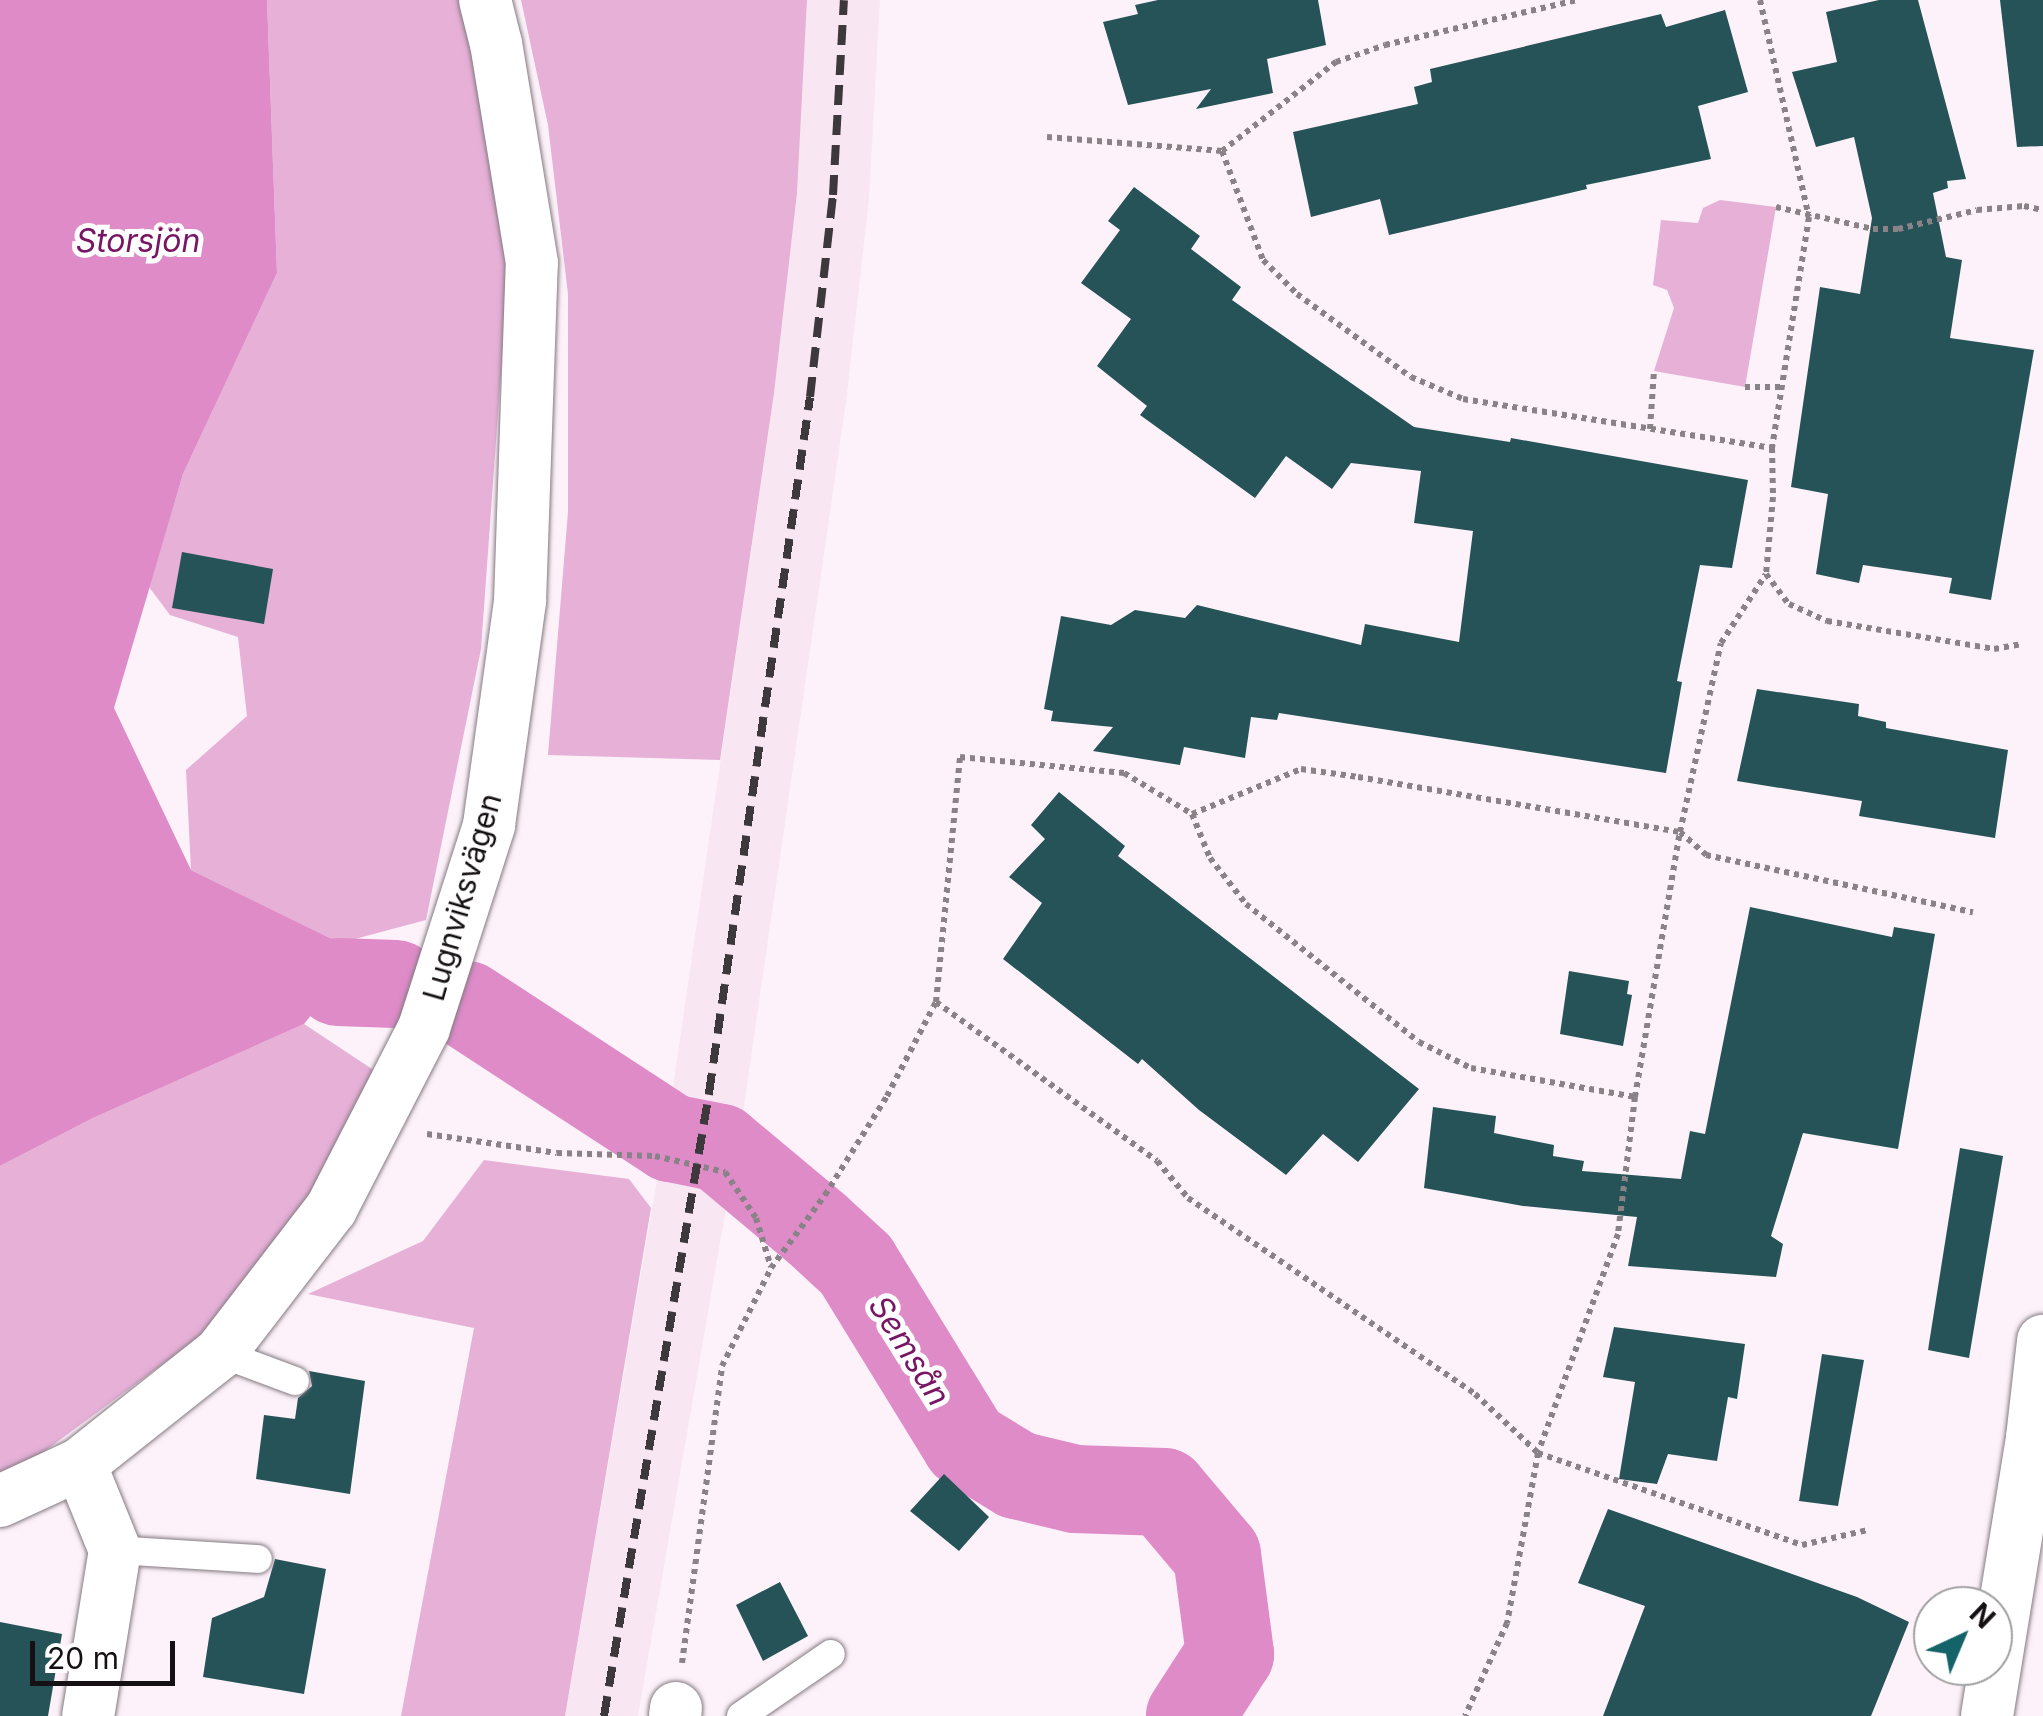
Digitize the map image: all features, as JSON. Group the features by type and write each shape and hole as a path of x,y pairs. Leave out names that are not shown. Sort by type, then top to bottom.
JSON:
{"street":[{"name":"Lugnviksvägen","path":"0,1501 80,1464 220,1354 331,1209 424,1028 490,825 520,601 532,263 496,44 485,0"},
{"path":"1987,1716 2038,1437 2043,1340"},
{"path":"80,1464 115,1550 88,1716"}],"lane":[{"path":"220,1354 294,1382"},
{"path":"115,1550 258,1559"},
{"path":"741,1716 831,1654"}],"path":[{"path":"1047,137 1222,151 1336,62 1385,45 1577,0"},
{"path":"1465,1716 1506,1623 1538,1453 1618,1234 1635,1097 1680,832 1721,643 1766,574 1773,497 1772,448 1810,218 1760,0"},
{"path":"1222,151 1264,260 1297,294 1411,377 1463,399 1772,448"},
{"path":"1776,207 1810,218 1898,229 1978,210 2043,210"},
{"path":"1650,428 1654,371"},
{"path":"1744,387 1782,387"},
{"path":"1766,574 1789,604 1828,621 1994,648 2021,644"},
{"path":"686,1713 722,1366 771,1268 825,1195 887,1096 936,1002 960,757 1124,773 1192,814 1210,858 1246,904 1419,1042 1471,1068 1635,1097"},
{"path":"1192,814 1302,768 1680,832 1706,855 1973,912"},
{"path":"936,1002 1158,1160 1188,1198 1475,1394 1538,1453 1802,1545 1868,1530"},
{"path":"373,1127 557,1153 655,1156 726,1172 756,1218 771,1268"}],"shaded area":[{"path":"267,0 470,0 508,275 481,649 426,920 340,943 191,870 186,770 247,716 238,637 170,615 149,587 183,474 277,273"},
{"path":"521,0 807,0 797,193 774,393 720,760 548,755 568,512 568,294 548,125"},
{"path":"807,0 880,0 869,199 846,402 745,1099 638,1716 565,1716 673,1087 774,393 797,193"},
{"path":"1720,200 1776,207 1745,387 1654,371 1674,308 1667,290 1653,285 1661,220 1698,223 1703,208"},
{"path":"304,1024 378,1073 326,1182 198,1338 34,1459 0,1476 0,1166 93,1118"},
{"path":"484,1160 629,1179 651,1208 565,1716 401,1716 474,1328 308,1294 423,1241"}],"water":[{"name":"Storsjön","path":"0,0 267,0 277,273 183,474 114,708 191,870 340,943 338,982 304,1024 93,1118 0,1166"}],"building":[{"path":"1158,0 1318,0 1326,45 1267,59 1273,93 1196,109 1211,89 1128,105 1103,22 1138,14 1135,5"},
{"path":"1879,0 1918,0 1966,179 1947,181 1948,188 1933,193 1946,257 1962,260 1950,338 2034,350 1991,600 1949,593 1952,578 1863,565 1859,583 1816,574 1828,494 1791,487 1820,287 1860,294 1872,218 1854,137 1816,147 1792,72 1837,62 1826,12"},
{"path":"2000,0 2043,0 2043,146 2017,147"},
{"path":"1725,10 1748,92 1698,106 1711,159 1586,185 1587,189 1389,235 1380,199 1311,217 1293,132 1418,104 1414,87 1432,82 1430,69 1661,14 1666,27"},
{"path":"1134,187 1200,236 1191,249 1241,287 1232,300 1414,427 1510,442 1511,438 1748,480 1732,568 1700,565 1677,681 1682,682 1666,773 1279,713 1277,720 1251,717 1245,758 1184,747 1180,765 1093,751 1113,727 1051,721 1053,711 1044,709 1061,616 1111,625 1135,610 1185,618 1197,605 1361,645 1365,624 1459,642 1473,531 1414,523 1421,471 1351,463 1332,489 1286,456 1255,498 1140,415 1147,406 1097,366 1131,319 1081,283 1120,230 1108,221"},
{"path":"182,552 273,569 264,624 172,608"},
{"path":"1757,689 1859,704 1858,716 1886,722 1886,728 2008,750 1995,838 1859,816 1862,801 1737,781"},
{"path":"1059,792 1125,846 1118,856 1419,1089 1358,1162 1323,1134 1286,1175 1199,1110 1142,1059 1138,1064 1003,959 1042,903 1009,877 1045,839 1031,825"},
{"path":"1750,907 1892,937 1894,927 1935,934 1898,1149 1803,1133 1771,1236 1783,1244 1776,1277 1628,1266 1637,1217 1523,1206 1424,1188 1433,1107 1496,1116 1494,1133 1554,1145 1553,1156 1584,1161 1582,1171 1681,1179 1690,1131 1705,1134"},
{"path":"1569,971 1629,981 1627,994 1632,995 1623,1046 1560,1034"},
{"path":"1960,1148 2003,1156 1969,1358 1928,1350"},
{"path":"1614,1327 1745,1344 1737,1399 1728,1397 1717,1461 1668,1454 1657,1484 1619,1479 1635,1382 1603,1377"},
{"path":"1822,1354 1864,1360 1838,1506 1799,1501"},
{"path":"309,1371 365,1381 350,1494 256,1479 264,1415 295,1419 298,1398 312,1386"},
{"path":"944,1474 989,1517 959,1551 910,1511"},
{"path":"1608,1509 1857,1597 1909,1622 1871,1716 1603,1716 1645,1606 1578,1583"},
{"path":"275,1559 326,1569 304,1694 203,1677 212,1618 264,1597"},
{"path":"780,1582 808,1636 763,1661 736,1605"},
{"path":"0,1622 62,1634 48,1716 0,1716"}],"waterway":[{"name":"Semsån","path":"338,982 396,984"},
{"name":"Semsån","path":"467,1005 671,1138 720,1148 817,1229 856,1265 966,1444 1017,1475 1075,1489 1164,1492 1217,1555 1230,1654 1190,1716"}],"railway":[{"path":"604,1716 709,1093 810,397 833,195 844,0"}]}
